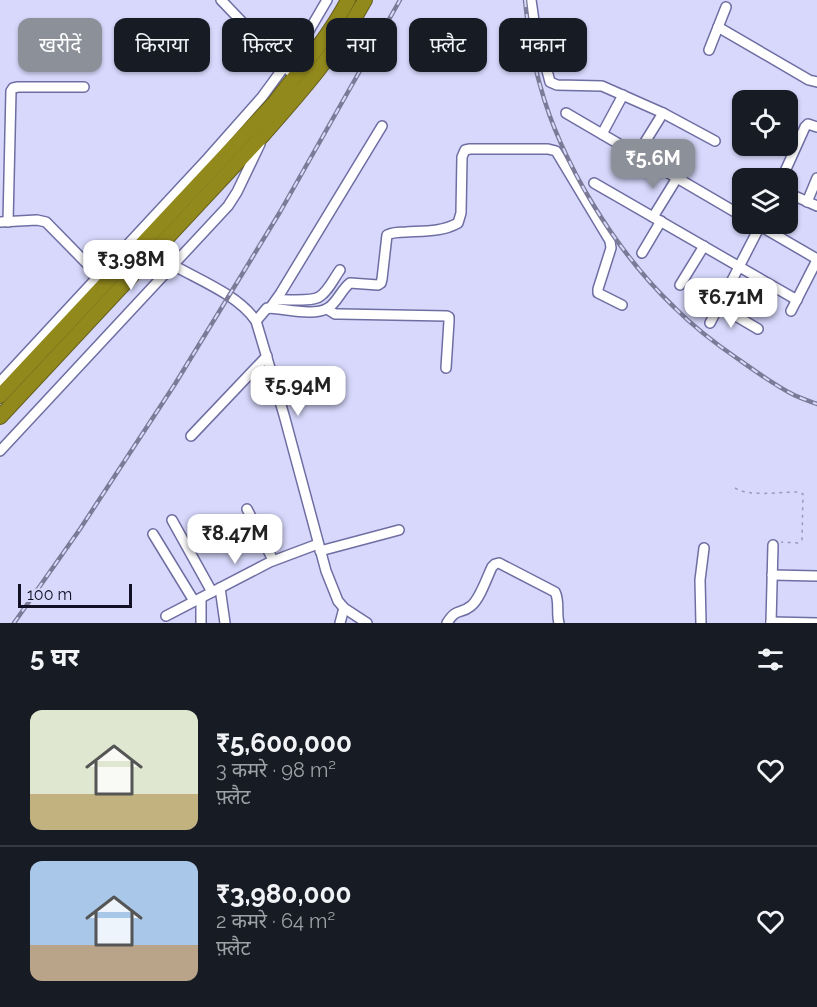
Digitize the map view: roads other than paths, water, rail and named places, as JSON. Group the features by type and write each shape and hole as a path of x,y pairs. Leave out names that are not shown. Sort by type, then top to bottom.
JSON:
{"highway":[{"path":"314,44 336,20 348,0"},
{"path":"0,417 304,90 352,23 364,0"},
{"path":"0,396 274,102 289,72"}],"street":[{"path":"221,0 238,18"},
{"path":"314,22 327,0"},
{"path":"531,0 534,21 550,82 602,86 663,113 715,141"},
{"path":"710,50 726,7"},
{"path":"718,27 809,80 817,82"},
{"path":"0,382 262,97 289,72"},
{"path":"84,87 18,87 10,91 4,222 37,220 46,222 99,276"},
{"path":"602,134 623,95"},
{"path":"566,113 732,210"},
{"path":"637,155 663,113"},
{"path":"787,168 805,127 808,124 817,127"},
{"path":"273,304 382,126"},
{"path":"0,450 228,206 264,134"},
{"path":"273,304 314,311 327,309 350,284 375,286 381,283 386,238 391,233 440,230 458,223 461,213 462,157 465,150 548,149 556,151 610,241 611,248 598,293 622,305"},
{"path":"642,253 677,178"},
{"path":"807,202 817,178"},
{"path":"594,183 796,300"},
{"path":"798,198 817,206"},
{"path":"710,323 754,234"},
{"path":"776,234 817,259 791,311"},
{"path":"680,285 704,246"},
{"path":"173,265 234,299 256,321 319,547 333,588 338,601 344,608 367,623"},
{"path":"256,321 263,310 273,304 320,296 340,270"},
{"path":"719,306 758,329"},
{"path":"327,309 335,314 447,316 449,321 446,368"},
{"path":"191,436 267,356"},
{"path":"247,509 273,560"},
{"path":"172,520 216,590 225,623"},
{"path":"166,616 273,560 319,547 399,530"},
{"path":"153,534 198,599 201,623"},
{"path":"773,545 771,622 817,623"},
{"path":"701,623 700,580 704,548"},
{"path":"447,623 455,612 465,610 472,605 492,567 499,563 555,592 559,623"},
{"path":"772,575 817,576"},
{"path":"340,623 344,608"}],"railway":[{"path":"14,623 80,529 175,384 280,212 400,0"},
{"path":"525,0 535,64 549,115 576,175 612,233 653,286 697,329 771,382 817,404"}]}
